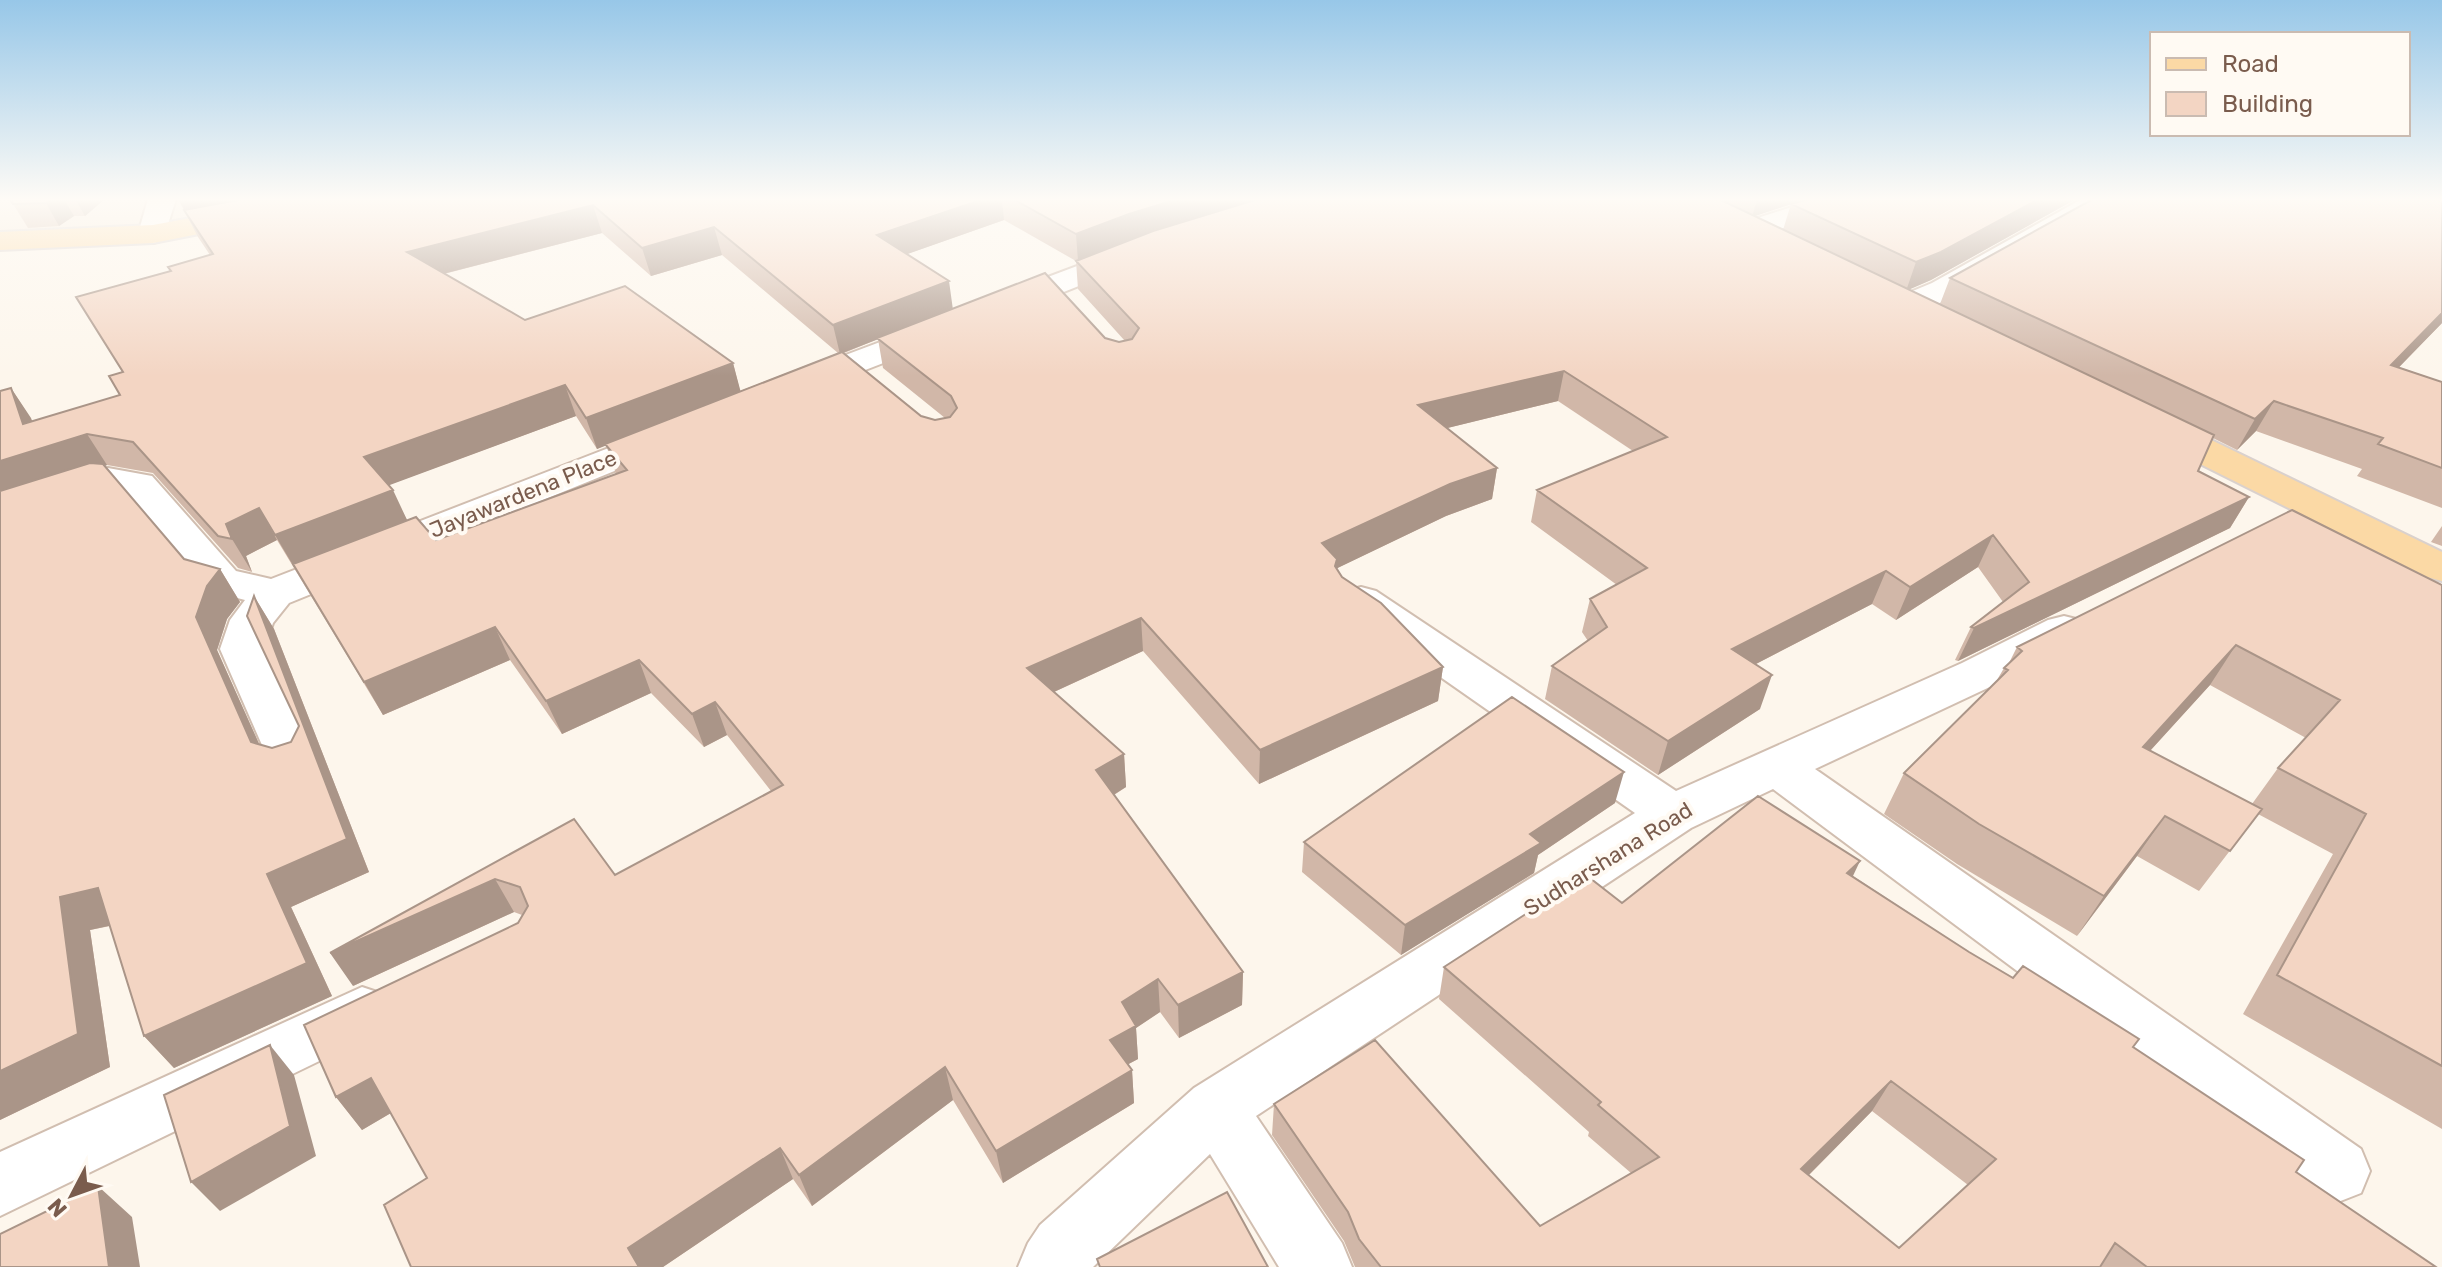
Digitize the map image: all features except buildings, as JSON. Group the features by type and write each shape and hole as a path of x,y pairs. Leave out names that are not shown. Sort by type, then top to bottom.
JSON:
{"main road":[{"path":"1893,298 1950,326"},
{"path":"2121,411 2442,568"}],"street":[{"path":"762,399 851,363 1063,296 1137,258"},
{"path":"1893,298 1943,290 1999,258"},
{"path":"851,363 885,391"},
{"name":"Jayawardena Place","path":"274,593 703,422"},
{"path":"0,515 108,479 138,484 222,581 274,593 252,620 242,649 293,761"},
{"path":"2257,534 2313,506"},
{"path":"1356,597 1673,814"},
{"name":"Sudharshana Road","path":"1052,1267 1064,1249 1216,1108 1673,814 1978,674 2104,611"},
{"path":"1777,767 2338,1171"},
{"path":"0,1185 415,986"},
{"path":"1216,1108 1318,1267"}]}
